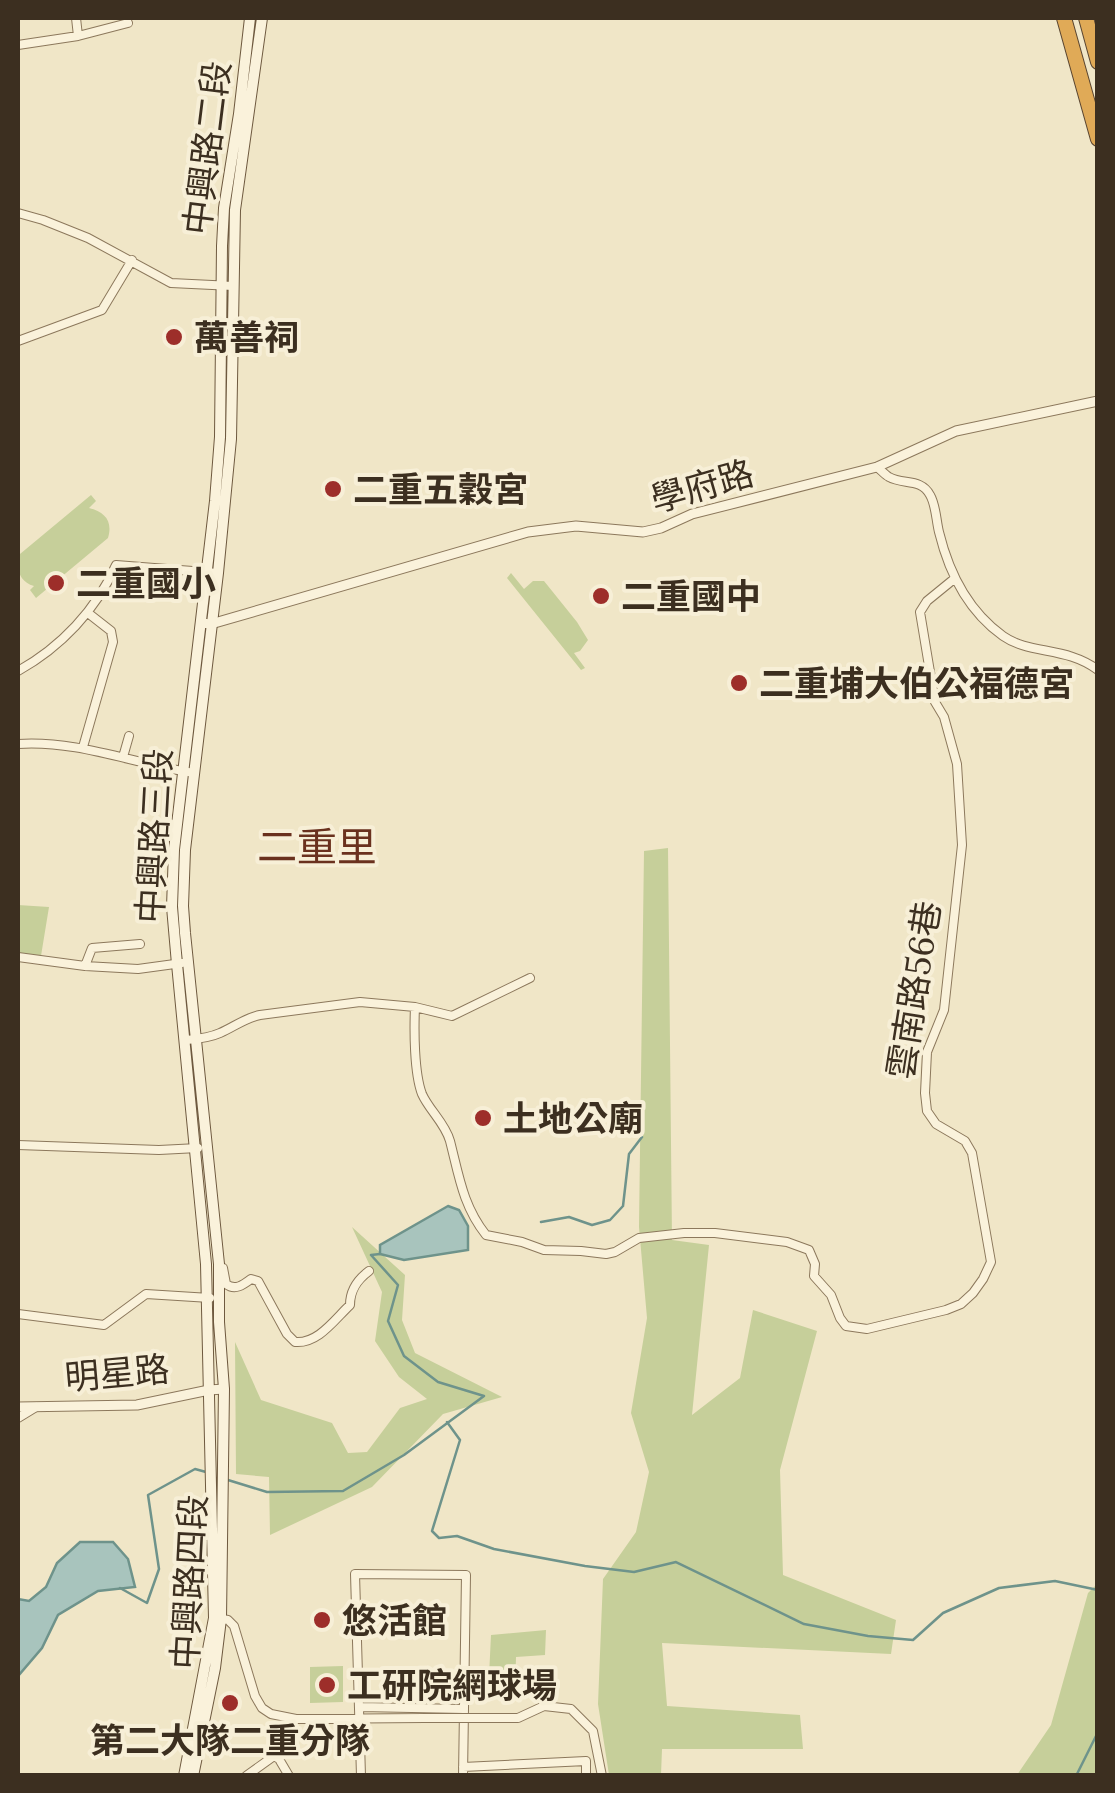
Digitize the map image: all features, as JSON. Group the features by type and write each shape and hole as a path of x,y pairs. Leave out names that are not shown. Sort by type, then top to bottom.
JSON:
{"highway":[{"path":"1064,18 1098,139"},
{"path":"1086,18 1098,62"}],"main road":[{"name":"中興路二段","path":"227,286 224,208 250,18"},
{"name":"中興路二段","path":"227,286 262,18"},
{"name":"中興路三段","path":"224,1389 219,1322 206,1264 191,1039 172,907 174,850 188,772 212,572 227,286"},
{"name":"中興路三段","path":"201,1148 220,1264 214,1298 209,1390"},
{"name":"中興路四段","path":"193,1776 215,1668 224,1389"},
{"name":"中興路四段","path":"184,1776 218,1618 209,1390"}],"street":[{"path":"76,18 78,36"},
{"path":"18,45 128,24"},
{"path":"18,213 88,238 171,283 227,286"},
{"path":"18,341 102,310 132,260"},
{"name":"學府路","path":"206,623 528,532 576,526 653,530 692,514 878,467 956,430 1098,401"},
{"path":"878,467 886,476 919,484 931,496 954,579 1001,635 1014,642 1077,657 1098,670"},
{"path":"18,672 52,649 88,613 106,588 116,564 212,572"},
{"name":"雲南路56巷","path":"415,1008 422,1094 449,1137 463,1194 486,1236 544,1250 606,1254 638,1238 684,1233 802,1246 813,1257 814,1276 831,1295 840,1318 855,1329 929,1315 961,1304 983,1280 991,1262 972,1153 964,1141 936,1124 927,1111 924,1093 927,1052 944,1010 962,844 957,764 944,717 935,702 920,612 954,579"},
{"path":"83,747 113,642 110,631 88,613"},
{"path":"123,757 130,736"},
{"path":"18,744 43,742 83,747 188,772"},
{"path":"85,966 92,948 140,944"},
{"path":"18,958 138,969 182,963"},
{"path":"191,1039 223,1032 260,1015 360,1002 452,1016 530,978"},
{"path":"18,1146 201,1148"},
{"path":"206,1264 220,1264 230,1286 238,1287 250,1279 258,1281 288,1334 295,1342 305,1343 316,1338 350,1305 358,1279 369,1271"},
{"path":"18,1314 104,1324 146,1294 214,1298"},
{"name":"明星路","path":"18,1418 36,1407 137,1406 224,1389"},
{"path":"18,1407 36,1407"},
{"path":"360,1776 355,1574 466,1575 463,1772 586,1761 586,1776"},
{"path":"218,1618 234,1626 255,1696 271,1714 296,1719 518,1718 544,1706 571,1709 594,1730 602,1776"},
{"path":"360,1706 464,1709"},
{"path":"246,1776 274,1756 289,1776"}],"green space":[{"path":"91,495 96,501 89,508 106,518 108,538 36,598 30,590 34,586 20,573 20,554"},
{"path":"511,573 524,589 533,581 544,581 577,622 588,640 574,653 585,668 581,670 507,578"},
{"path":"668,848 672,1240 709,1245 692,1415 740,1378 753,1310 817,1331 780,1470 783,1575 896,1620 891,1654 662,1643 667,1706 800,1715 803,1749 662,1749 661,1775 609,1775 598,1704 603,1579 636,1532 649,1472 631,1413 647,1318 639,1227 644,851"},
{"path":"18,905 49,907 40,962 18,959"},
{"path":"352,1227 405,1275 402,1320 415,1353 502,1397 443,1414 372,1487 270,1535 269,1477 236,1474 235,1342 261,1400 332,1423 348,1453 367,1452 400,1408 427,1399 399,1377 375,1341 382,1292"},
{"path":"1097,1584 1097,1775 1017,1775 1051,1725 1088,1593"},
{"path":"546,1630 545,1655 516,1657 515,1696 488,1697 491,1635"},
{"name":"工研院網球場","path":"343,1666 343,1702 310,1703 310,1667"}],"water":[{"path":"448,1206 459,1210 468,1226 468,1250 404,1260 380,1254 380,1245"},
{"path":"80,1542 113,1542 128,1559 135,1587 98,1591 58,1615 42,1648 18,1676 18,1599 29,1601 46,1587 57,1563"}],"waterway":[{"path":"541,1222 569,1217 592,1225 610,1220 623,1206 629,1154 642,1137"},
{"path":"228,1480 267,1492 343,1491 404,1455 484,1396 438,1382 404,1356 388,1321 398,1285 371,1255 380,1254"},
{"path":"447,1422 460,1440 432,1531 439,1538 457,1536 494,1549 634,1572 676,1562 804,1624 913,1640 943,1613 999,1588 1055,1581 1098,1590"},
{"path":"120,1588 147,1603 159,1569 148,1495 195,1469 206,1472"},
{"path":"1076,1776 1098,1732"}],"place":[{"name":"萬善祠","path":"174,337"},
{"name":"二重五穀宮","path":"333,489"},
{"name":"二重國小","path":"56,583"},
{"name":"二重國中","path":"601,596"},
{"name":"二重埔大伯公福德宮","path":"739,683"},
{"name":"土地公廟","path":"483,1118"},
{"name":"悠活館","path":"322,1620"},
{"name":"工研院網球場","path":"327,1685"},
{"name":"第二大隊二重分隊","path":"230,1703"}],"district":[{"name":"二重里","path":"317,846"}]}
